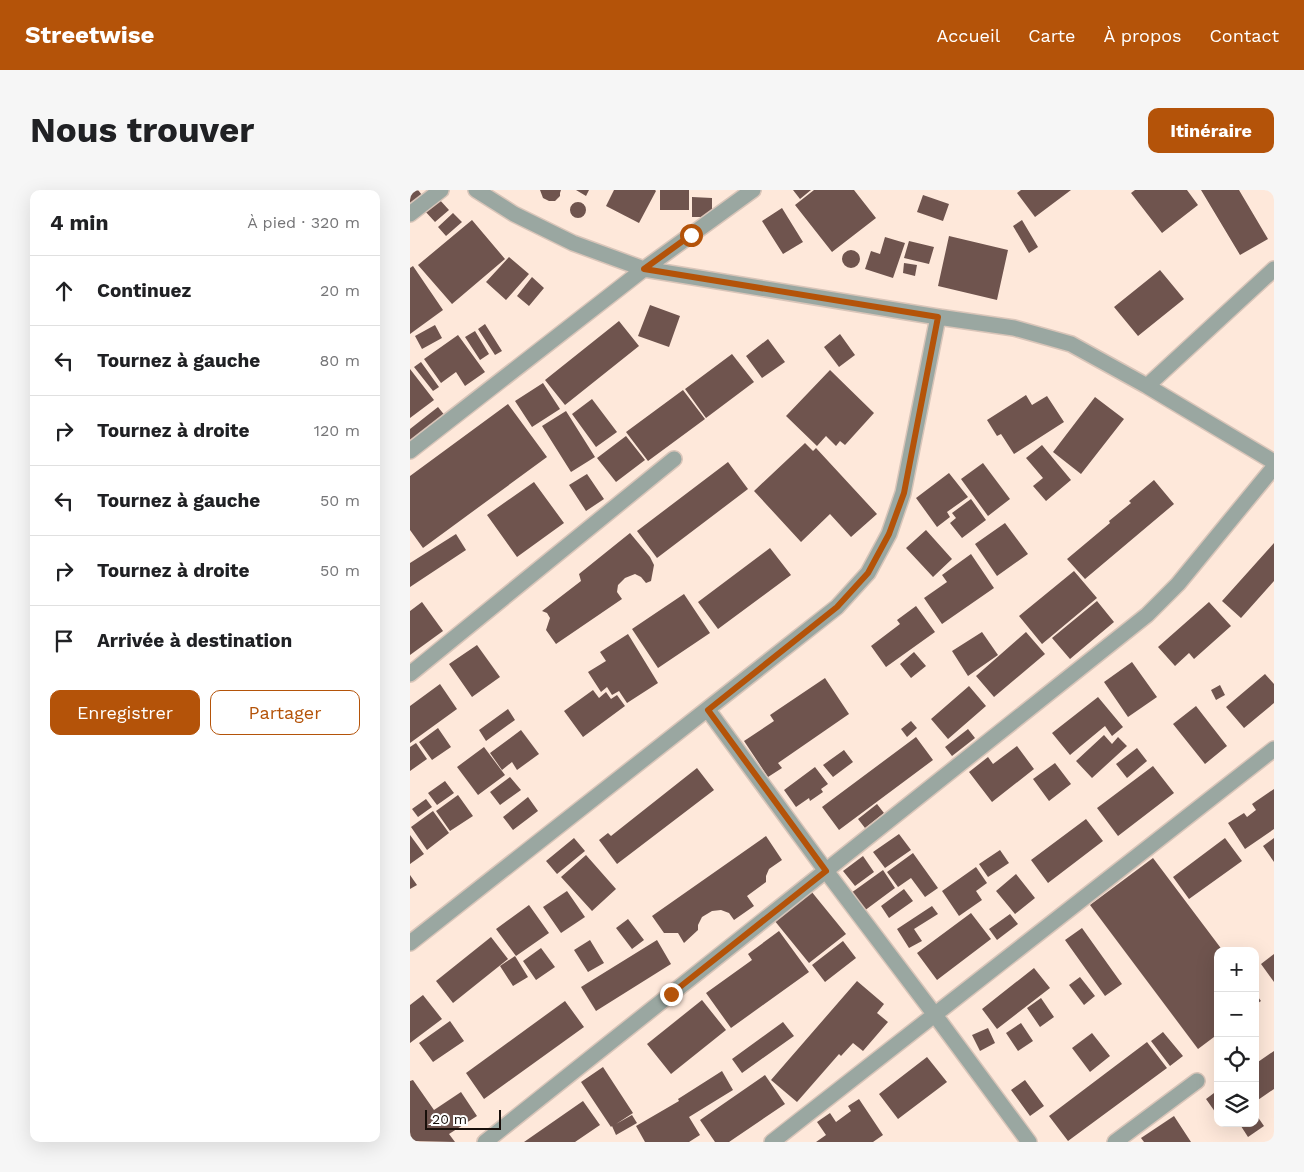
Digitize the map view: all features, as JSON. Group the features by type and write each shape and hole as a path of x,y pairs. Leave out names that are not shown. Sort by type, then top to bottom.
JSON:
{"street":[{"path":"410,214 440,190"},
{"path":"476,190 514,214 573,243 644,269 1014,328 1071,344 1147,386 1274,462"},
{"path":"410,451 644,269 753,190"},
{"path":"1147,386 1274,269"},
{"path":"410,943 837,607 868,573 889,534 904,493 938,317"},
{"path":"410,674 674,459"},
{"path":"485,1142 1146,615 1178,584 1274,466"},
{"path":"708,710 1028,1142"},
{"path":"772,1142 1274,749"},
{"path":"1115,1142 1197,1081"}],"building":[{"path":"410,190 418,190 422,195 410,206"},
{"path":"540,190 561,190 560,196 555,201 549,201 543,198"},
{"path":"576,190 589,190 586,196"},
{"path":"614,190 656,191 639,223 606,206"},
{"path":"660,190 689,190 689,210 660,210"},
{"path":"793,190 811,190 800,199"},
{"path":"814,190 854,190 876,218 832,252 795,205"},
{"path":"1021,190 1071,190 1035,217 1017,193"},
{"path":"1135,190 1187,190 1198,205 1162,233 1131,193"},
{"path":"1201,190 1239,190 1268,239 1240,255"},
{"path":"923,195 949,204 943,221 917,212"},
{"path":"692,197 712,198 712,217 692,217"},
{"path":"438,198 449,210 435,222 424,210"},
{"path":"578,202 584,204 586,210 584,216 578,218 572,216 570,210 572,204"},
{"path":"782,208 803,242 783,254 762,221"},
{"path":"453,213 462,222 446,236 438,227"},
{"path":"472,220 505,259 452,304 418,265"},
{"path":"1022,220 1038,247 1029,253 1013,226"},
{"path":"949,236 1008,250 997,300 938,286"},
{"path":"885,237 905,243 893,278 865,269 871,251 880,254"},
{"path":"909,241 934,247 929,264 904,258"},
{"path":"851,250 857,253 860,259 857,265 851,268 845,265 842,259 845,253"},
{"path":"509,257 529,274 506,300 486,282"},
{"path":"904,263 917,265 915,276 903,273"},
{"path":"413,266 443,310 410,334 410,268"},
{"path":"1160,270 1184,299 1138,336 1114,307"},
{"path":"532,277 544,288 529,306 517,296"},
{"path":"650,305 680,316 669,347 638,336"},
{"path":"619,321 639,346 565,405 545,380"},
{"path":"485,324 502,351 495,355 478,329"},
{"path":"435,325 442,338 422,349 415,336"},
{"path":"475,331 489,354 480,360 465,337"},
{"path":"840,334 855,355 839,367 824,347"},
{"path":"458,335 485,372 465,386 456,372 441,383 424,359"},
{"path":"768,339 785,362 762,378 746,356"},
{"path":"732,354 754,382 706,418 685,389"},
{"path":"421,362 439,387 433,391 414,367"},
{"path":"410,369 434,400 410,418"},
{"path":"830,370 874,413 845,445 840,441 836,446 826,436 817,446 786,416"},
{"path":"543,383 560,409 532,427 515,401"},
{"path":"683,390 705,419 648,461 626,432"},
{"path":"1026,395 1032,405 1047,396 1064,422 1014,454 1001,434 997,436 987,420"},
{"path":"1095,397 1124,419 1081,474 1053,452"},
{"path":"592,399 617,432 596,447 572,414"},
{"path":"508,404 547,457 423,548 410,530 410,476"},
{"path":"438,407 446,417 410,444 410,429"},
{"path":"566,411 595,457 571,472 542,426"},
{"path":"626,436 645,460 616,482 597,458"},
{"path":"805,443 813,451 816,448 877,514 851,537 830,514 801,542 754,491"},
{"path":"1042,445 1071,480 1046,501 1033,486 1043,478 1026,458"},
{"path":"728,462 748,489 657,558 637,531"},
{"path":"983,463 1010,499 988,516 961,479"},
{"path":"949,473 968,497 947,512 950,517 937,527 916,498"},
{"path":"587,474 604,499 586,511 569,485"},
{"path":"1154,480 1174,504 1085,579 1067,559 1110,523 1109,521 1131,503 1129,501"},
{"path":"534,482 564,523 517,557 487,515"},
{"path":"971,499 986,520 962,538 950,523 956,518 952,513"},
{"path":"1005,523 1028,554 997,576 975,544"},
{"path":"926,530 952,559 933,577 906,548"},
{"path":"630,533 650,557 654,565 651,581 646,583 635,574 625,578 618,585 617,592 622,599 556,644 546,630 550,618 547,613 542,611 581,581 579,574"},
{"path":"456,534 466,550 410,587 410,563"},
{"path":"1274,543 1274,581 1241,618 1222,601"},
{"path":"770,548 791,575 718,629 698,602"},
{"path":"971,554 994,588 942,624 924,598 947,582 942,575"},
{"path":"1074,571 1097,598 1042,644 1019,616"},
{"path":"684,594 710,633 658,668 632,629"},
{"path":"1097,601 1114,622 1070,659 1052,638"},
{"path":"422,602 443,631 410,655 410,611"},
{"path":"1209,602 1231,626 1194,659 1189,653 1175,666 1158,647"},
{"path":"916,606 935,632 886,667 871,646 900,624 897,620"},
{"path":"982,632 998,655 968,676 952,651"},
{"path":"1026,632 1045,654 994,697 976,676"},
{"path":"628,634 658,683 627,703 619,691 612,695 607,687 601,692 588,672 606,661 600,652"},
{"path":"477,645 500,677 472,697 449,664"},
{"path":"914,652 926,666 911,678 900,664"},
{"path":"1132,662 1157,697 1128,717 1104,682"},
{"path":"1265,674 1274,684 1274,703 1244,728 1226,707"},
{"path":"825,678 849,714 778,763 782,768 768,777 744,741 774,721 770,715"},
{"path":"440,684 457,709 410,743 410,706"},
{"path":"1220,685 1225,695 1216,700 1211,690"},
{"path":"969,686 986,706 948,739 931,719"},
{"path":"593,690 599,698 606,692 611,699 617,695 625,706 583,737 564,711"},
{"path":"1098,697 1123,727 1112,736 1105,726 1070,755 1052,733"},
{"path":"1196,706 1227,746 1205,764 1173,724"},
{"path":"508,709 515,720 486,741 479,730"},
{"path":"911,721 917,728 907,737 901,729"},
{"path":"438,728 451,747 432,760 419,742"},
{"path":"968,729 975,738 952,756 945,747"},
{"path":"521,730 539,754 517,770 512,762 502,770 490,753"},
{"path":"1104,735 1112,744 1118,737 1127,746 1092,778 1076,761"},
{"path":"916,737 933,760 839,830 822,807"},
{"path":"416,743 427,759 410,771 410,747"},
{"path":"1017,746 1034,769 992,802 969,772 988,757 993,764"},
{"path":"484,747 505,775 478,795 457,767"},
{"path":"1137,748 1147,761 1127,778 1116,764"},
{"path":"844,750 853,762 833,777 823,765"},
{"path":"1055,763 1071,784 1049,801 1033,779"},
{"path":"1153,766 1174,793 1118,836 1097,808"},
{"path":"815,767 828,784 821,789 823,792 810,801 809,798 796,807 784,790"},
{"path":"697,768 714,790 617,864 599,840 608,833 611,836"},
{"path":"510,777 521,790 500,805 490,792"},
{"path":"445,781 454,793 437,805 428,793"},
{"path":"1274,789 1274,829 1245,849 1228,823 1244,813 1247,817 1256,810 1252,804"},
{"path":"458,795 473,816 450,831 436,811"},
{"path":"528,797 538,811 513,830 503,817"},
{"path":"426,799 432,807 418,817 412,809"},
{"path":"877,804 884,813 865,828 858,819"},
{"path":"433,811 449,833 427,850 411,827"},
{"path":"1086,819 1103,841 1048,883 1031,860"},
{"path":"899,834 911,850 885,868 873,852"},
{"path":"410,835 424,854 410,864"},
{"path":"766,836 782,860 769,869 766,882 747,896 754,906 734,920 729,913 721,910 712,911 702,917 698,930 684,943 678,933 664,933 652,916"},
{"path":"574,838 585,851 557,874 546,861"},
{"path":"1225,838 1242,861 1189,899 1173,877"},
{"path":"1274,838 1274,862 1263,846"},
{"path":"1000,850 1009,863 988,877 979,864"},
{"path":"913,853 938,888 925,897 911,878 898,887 887,872"},
{"path":"586,855 616,889 592,911 561,877"},
{"path":"863,856 874,872 855,886 843,871"},
{"path":"1153,858 1220,947 1214,947 1214,1037 1198,1049 1090,905"},
{"path":"976,867 987,883 976,891 982,900 959,916 942,891"},
{"path":"883,870 895,888 864,911 851,893"},
{"path":"1016,874 1035,898 1015,914 996,891"},
{"path":"410,875 417,885 410,889"},
{"path":"904,889 913,901 889,918 881,906"},
{"path":"567,891 585,917 561,933 543,907"},
{"path":"811,891 846,934 809,963 774,920"},
{"path":"529,905 549,933 516,956 496,929"},
{"path":"932,906 938,914 914,929 922,941 909,948 897,929"},
{"path":"971,913 991,939 937,980 917,953"},
{"path":"1010,914 1018,924 997,940 989,929"},
{"path":"628,919 644,940 632,949 616,928"},
{"path":"1082,928 1122,984 1105,996 1065,940"},
{"path":"779,931 809,972 731,1028 706,993 752,960 748,954"},
{"path":"491,937 508,959 453,1003 436,981"},
{"path":"590,940 604,963 588,972 574,950"},
{"path":"657,940 671,964 596,1011 581,987"},
{"path":"843,941 856,958 825,982 812,965"},
{"path":"541,948 555,967 536,980 523,961"},
{"path":"1274,954 1274,982 1261,964"},
{"path":"515,956 528,977 513,986 500,966"},
{"path":"1034,968 1050,988 997,1029 982,1009"},
{"path":"1080,977 1095,996 1084,1005 1069,985"},
{"path":"857,981 884,1004 877,1013 888,1022 863,1051 853,1043 841,1056 839,1054 797,1102 771,1080"},
{"path":"423,995 442,1019 410,1043 410,1005"},
{"path":"1041,998 1054,1017 1040,1027 1027,1008"},
{"path":"702,1000 726,1030 671,1074 647,1044"},
{"path":"565,1001 584,1027 484,1099 466,1073"},
{"path":"450,1021 464,1041 433,1062 419,1043"},
{"path":"783,1022 794,1036 742,1073 732,1059"},
{"path":"1021,1023 1033,1041 1018,1051 1006,1033"},
{"path":"988,1028 995,1043 980,1051 972,1035"},
{"path":"1163,1032 1183,1056 1170,1066 1151,1041"},
{"path":"1092,1033 1110,1056 1090,1072 1072,1048"},
{"path":"1147,1042 1167,1068 1068,1141 1049,1116"},
{"path":"1274,1051 1274,1089 1259,1099 1259,1082 1259,1061"},
{"path":"927,1057 947,1082 898,1119 879,1094"},
{"path":"603,1067 633,1113 616,1124 632,1115 637,1123 616,1135 612,1126 581,1082"},
{"path":"722,1071 733,1090 689,1117 700,1135 689,1142 645,1142 636,1126 679,1101 678,1099"},
{"path":"765,1075 785,1104 729,1142 715,1142 700,1120"},
{"path":"413,1080 434,1110 461,1092 477,1116 449,1134 455,1142 410,1141 410,1081"},
{"path":"1025,1080 1044,1106 1030,1116 1011,1090"},
{"path":"1214,1093 1214,1110 1206,1099"},
{"path":"859,1099 883,1135 873,1142 816,1142 826,1135 817,1122 830,1113 836,1122 851,1111 848,1106"},
{"path":"583,1101 600,1125 575,1142 524,1142"},
{"path":"1174,1116 1191,1142 1144,1142 1141,1138"},
{"path":"1259,1119 1264,1126 1248,1137 1242,1127 1259,1127"}],"route":[{"path":"671,994 826,871 708,710 837,607 868,573 889,534 904,493 938,317 644,269 691,235"}]}
